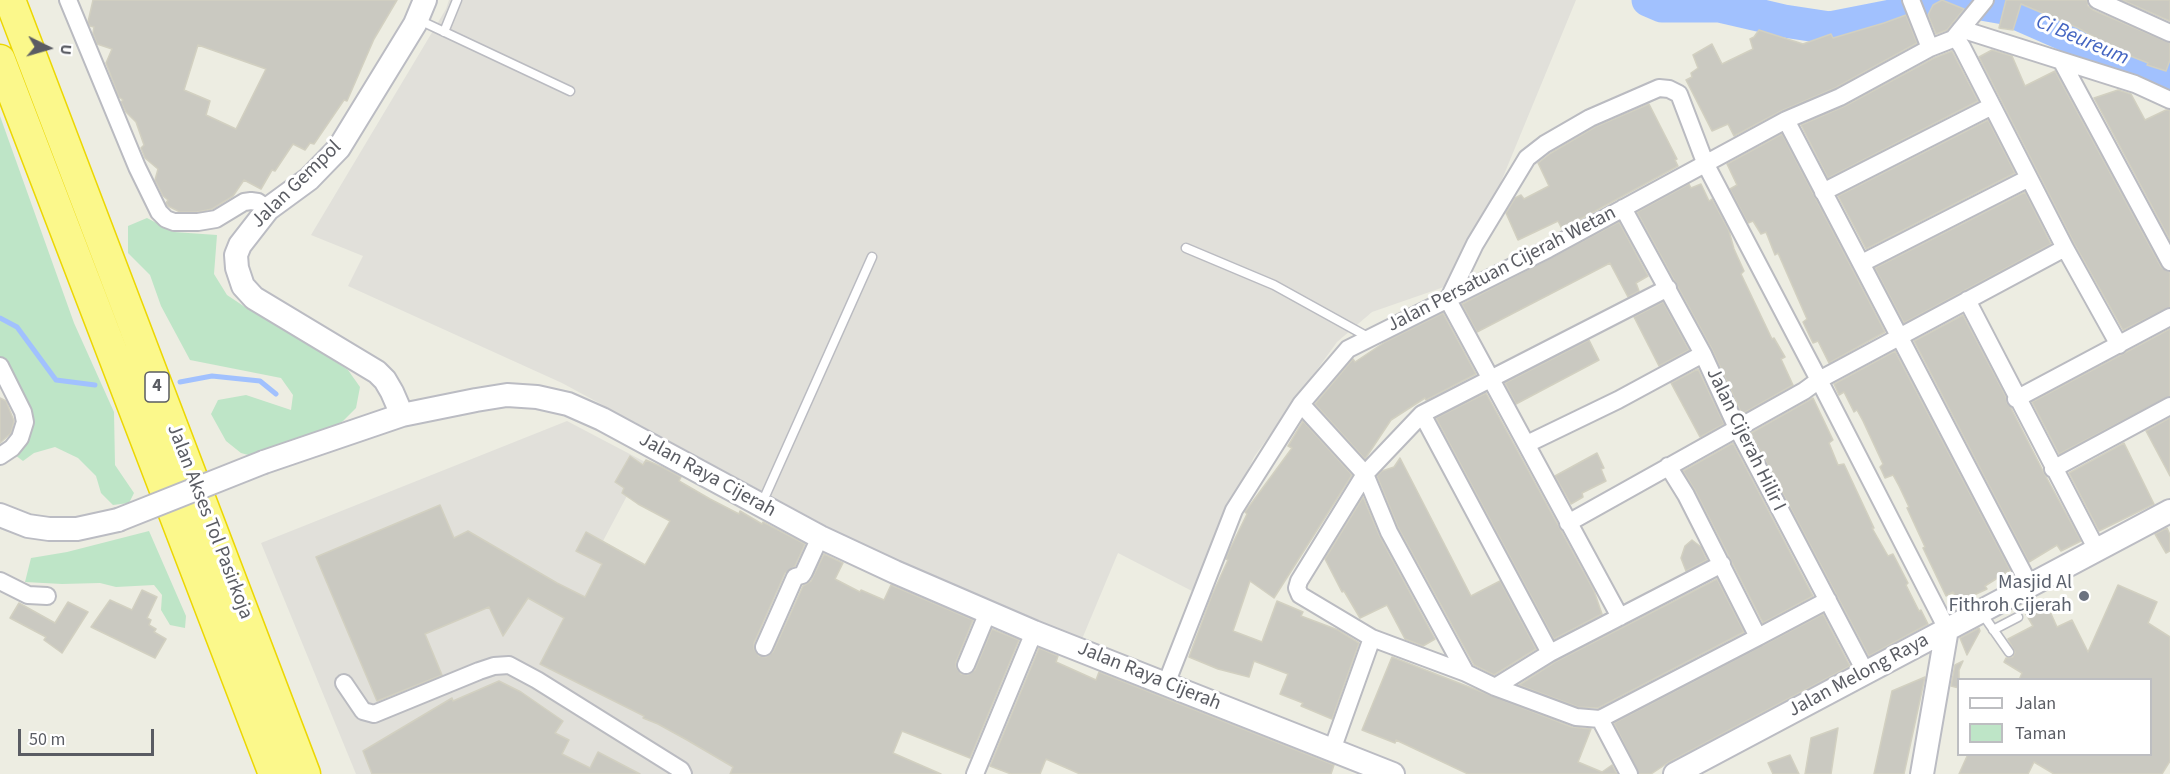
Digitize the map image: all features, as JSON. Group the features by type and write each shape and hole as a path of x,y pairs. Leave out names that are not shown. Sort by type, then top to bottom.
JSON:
{"highway":[{"name":"Jalan Akses Tol Pasirkoja","path":"10,0 305,774"},
{"name":"Jalan Akses Tol Pasirkoja","path":"0,60 274,774"}],"main road":[{"name":"Jalan Gempol","path":"402,415 385,380 376,372 267,308 254,298 243,286 237,268 236,255 240,245 268,209 309,179 339,148 421,10"},
{"name":"Jalan Raya Cijerah","path":"0,515 28,526 49,529 77,529 118,520 264,462 402,415 507,395 537,397 568,404 602,419 820,537 988,612 1393,774"},
{"name":"Jalan Melong Raya","path":"1675,774 2170,510"},
{"path":"1922,774 1947,629"}],"street":[{"path":"68,0 137,167 159,212 166,219 174,222 198,222 216,219 244,202 258,202 268,209"},
{"path":"1911,0 1930,48"},
{"name":"Jalan Persatuan Cijerah Wetan","path":"1166,684 1234,510 1301,404 1348,349 1548,249 1786,120 1840,97 1930,48 1961,28 1984,0"},
{"path":"2097,0 2170,33"},
{"path":"2119,345 2065,248 1958,41 1961,28 2135,84 2170,100"},
{"path":"2062,62 2170,262"},
{"path":"1620,617 1448,300 1475,244 1527,158 1545,144 1590,118 1659,88 1670,89 1679,94 1706,165 1947,629"},
{"path":"1823,192 1992,106"},
{"path":"1786,120 2030,586"},
{"path":"1862,263 2029,178"},
{"name":"Jalan Cijerah Hilir I","path":"1623,208 1703,354 1737,428 1866,673"},
{"path":"1568,523 1819,380 2065,248"},
{"path":"1668,288 1422,414 1365,474 1299,581 1297,588 1300,595 1372,638 1576,717 1600,719 1828,600"},
{"path":"1967,300 2016,399 2097,550"},
{"path":"2016,399 2170,317"},
{"path":"1527,444 1618,400 1703,354"},
{"path":"0,366 25,422 20,438 12,448 0,456"},
{"path":"1301,404 1365,474 1389,532 1466,673"},
{"path":"2053,469 2170,406"},
{"path":"1422,414 1550,653"},
{"path":"1668,466 1686,495 1758,636"},
{"path":"764,647 795,577 804,572 820,537"},
{"path":"1495,687 1550,653 1722,564"},
{"path":"0,581 28,595 47,596"},
{"path":"966,664 988,612"},
{"path":"975,774 1034,632"},
{"path":"1332,750 1372,638"},
{"path":"344,683 356,704 363,711 374,714 479,671 494,666 509,666 537,680 681,773"},
{"path":"1600,719 1629,774"}],"lane":[{"path":"444,32 457,0"},
{"path":"421,10 444,32 570,91"},
{"path":"1186,248 1274,285 1368,337"},
{"path":"761,506 872,257"},
{"path":"1980,612 2009,652"},
{"path":"1994,630 2018,617"}],"shaded area":[{"path":"449,0 1576,0 1496,194 1444,287 1372,312 1337,342 1254,457 1192,591 1118,553 1082,639 908,570 562,383 348,286 363,256 311,235 446,9"},
{"path":"567,421 645,462 603,541 764,629 730,702 834,774 356,774 261,543"}],"green space":[{"path":"0,116 74,323 114,412 115,465 134,493 129,503 113,505 101,493 96,476 78,458 55,447 34,453 23,461 3,446 20,427 0,372"},
{"path":"147,218 174,232 217,235 214,274 227,295 297,336 348,370 360,387 356,408 343,421 328,430 252,456 241,453 226,441 211,414 218,400 246,395 291,410 293,395 281,378 190,360 161,306 150,275 128,253 128,226"},
{"path":"149,531 186,616 185,628 170,625 161,610 162,595 154,585 116,587 100,583 25,582 31,558 67,552"}],"building":[{"path":"93,0 397,0 374,39 347,101 344,100 314,144 310,143 305,150 293,144 275,171 272,170 261,189 244,180 233,196 212,209 197,212 180,212 166,203 168,200 163,196 155,180 158,169 145,158 141,148 144,145 136,122 126,112 106,63 112,49 97,44 93,33 94,27 88,22","holes":["198,45 266,69 236,129 206,115 210,101 184,90"]},
{"path":"1942,0 1964,9 1947,30 1936,34 1928,15 1933,5"},
{"path":"2006,0 2087,0 2088,6 2093,10 2170,43 2170,60 2166,71 2095,42 2096,38 2078,28 2021,4 2013,30 1999,28"},
{"path":"2122,0 2170,0 2170,21"},
{"path":"1906,15 1917,43 1835,88 1781,111 1734,136 1728,124 1712,131 1686,80 1692,77 1691,73 1698,68 1693,55 1712,44 1722,64 1753,49 1750,39 1759,30 1803,44 1831,34 1833,38"},
{"path":"1992,50 2012,56 2025,86 2055,71 2161,267 2170,272 2170,307 2123,330 2074,243 1979,57"},
{"path":"1952,51 1978,101 1828,178 1801,125 1845,106 1934,58"},
{"path":"2118,90 2131,94 2145,120 2170,110 2170,240 2094,98"},
{"path":"1649,104 1677,159 1675,160 1678,166 1562,229 1558,221 1518,240 1506,213 1515,198 1521,195 1524,199 1549,186 1538,163 1595,127"},
{"path":"1988,120 2015,173 1866,249 1838,196"},
{"path":"1782,134 1885,332 1829,363 1818,341 1813,343 1803,322 1807,319 1778,253 1775,255 1766,232 1761,234 1753,221 1748,223 1730,189 1737,185 1727,164"},
{"path":"1689,184 1691,188 1701,184 1709,201 1712,199 1729,231 1744,271 1741,274 1772,339 1774,338 1785,357 1781,359 1793,385 1742,414 1712,349 1637,212"},
{"path":"2025,192 2051,244 1904,323 1875,268"},
{"path":"1619,222 1648,276 1636,283 1639,291 1628,297 1610,263 1477,332 1462,304"},
{"path":"1663,302 1689,350 1659,366 1634,317"},
{"path":"1443,313 1476,374 1426,400 1425,398 1391,420 1365,459 1315,404 1353,359 1355,362 1385,342"},
{"path":"1963,315 2081,541 2061,551 2057,545 2029,562 1914,341"},
{"path":"2170,329 2170,396 2059,454 2032,402"},
{"path":"1589,340 1599,360 1516,404 1505,383"},
{"path":"1895,351 2010,570 1985,586 1987,589 1959,602 1953,592 1946,596 1923,548 1925,547 1899,486 1893,475 1885,478 1880,467 1883,464 1863,421 1857,410 1854,412 1844,392 1839,395 1834,384"},
{"path":"1698,369 1724,424 1700,437 1671,383"},
{"path":"1486,393 1594,591 1602,614 1554,639 1436,418"},
{"path":"0,398 6,401 14,421 11,433 0,443"},
{"path":"1813,398 1833,440 1829,443 1838,465 1844,464 1874,528 1872,528 1888,556 1893,554 1919,611 1921,610 1928,624 1869,656 1751,433"},
{"path":"2170,418 2170,476 2146,431"},
{"path":"1303,421 1352,475 1274,598 1250,581 1233,631 1262,642 1277,601 1303,612 1301,616 1338,630 1359,643 1332,719 1301,706 1303,703 1280,694 1288,674 1254,661 1249,677 1218,669 1189,657 1228,560 1226,559 1229,551 1247,514 1245,512 1292,448 1288,446"},
{"path":"1733,443 1813,596 1763,623 1683,471"},
{"path":"2124,443 2154,504 2099,531 2069,473"},
{"path":"1597,453 1604,468 1601,469 1606,481 1582,493 1583,497 1571,504 1555,476"},
{"path":"630,456 643,465 646,460 662,467 681,477 679,481 710,499 739,514 740,511 805,544 795,566 785,573 754,643 754,649 759,656 766,657 773,652 803,586 811,581 824,554 843,563 835,579 860,592 861,590 884,600 891,585 973,620 956,662 956,667 961,674 968,675 975,670 992,629 1019,640 970,758 902,731 893,753 941,774 730,774 733,767 687,740 540,664 564,618 528,598 503,636 489,607 425,634 442,675 377,701 316,557 440,505 454,538 468,531 585,597 602,564 576,551 586,532 645,565 670,521 622,493 624,488 615,482"},
{"path":"1400,458 1471,596 1500,581 1536,649 1494,675 1474,665 1398,527 1377,476 1382,471 1394,467"},
{"path":"1363,497 1380,537 1435,639 1423,646 1405,639 1387,605 1360,618 1344,591 1342,592 1325,559"},
{"path":"2167,528 2170,535 2170,551 2166,553 2155,534"},
{"path":"1692,540 1701,547 1707,560 1686,571 1681,558 1685,546"},
{"path":"1717,579 1744,632 1598,708 1578,707 1519,685 1555,662"},
{"path":"2118,585 2157,602 2148,623 2170,637 2170,761 2162,774 2054,774 2034,762 2028,774 1959,774 1967,756 2152,756 2152,678 2020,678 2022,673 2004,662 2006,658 2013,657 2015,652 2008,639 2033,626 2026,614 2048,607 2057,627 2072,620 2088,652"},
{"path":"142,590 157,597 147,618 151,620 149,625 156,629 154,632 166,639 155,658 91,627 110,600 132,610"},
{"path":"68,602 88,612 62,653 44,640 46,637 10,618 19,603 55,623"},
{"path":"1823,614 1850,666 1669,762 1651,774 1639,774 1614,723"},
{"path":"1979,628 1980,631 1967,655 1960,638"},
{"path":"1039,648 1058,656 1056,662 1096,680 1099,672 1334,765 1331,774 1080,774 1046,759 1040,774 1011,774 990,766"},
{"path":"1392,657 1572,727 1591,729 1578,762 1602,772 1612,765 1617,774 1468,774 1396,740 1395,743 1362,730"},
{"path":"1963,661 1959,670 1959,678 1957,678 1957,688 1951,686 1955,665"},
{"path":"1925,677 1904,774 1874,774 1892,691"},
{"path":"499,681 521,692 563,721 555,733 569,740 562,754 590,768 598,752 640,774 372,774 363,751 452,698 453,701"},
{"path":"1838,728 1831,774 1805,774 1811,738"},
{"path":"1790,755 1799,774 1773,774 1768,763"}],"waterway":[{"name":"Ci Beureum","path":"1648,0 1662,6 1719,6 1784,21 1830,28 1891,16 1929,0"},
{"name":"Ci Beureum","path":"1959,0 2004,8 2118,58 2170,75"},
{"path":"0,318 17,327 56,380 95,385"},
{"path":"180,382 212,376 260,381 276,394"}],"place":[{"name":"Masjid Al Fithroh Cijerah","path":"2084,596"}]}
